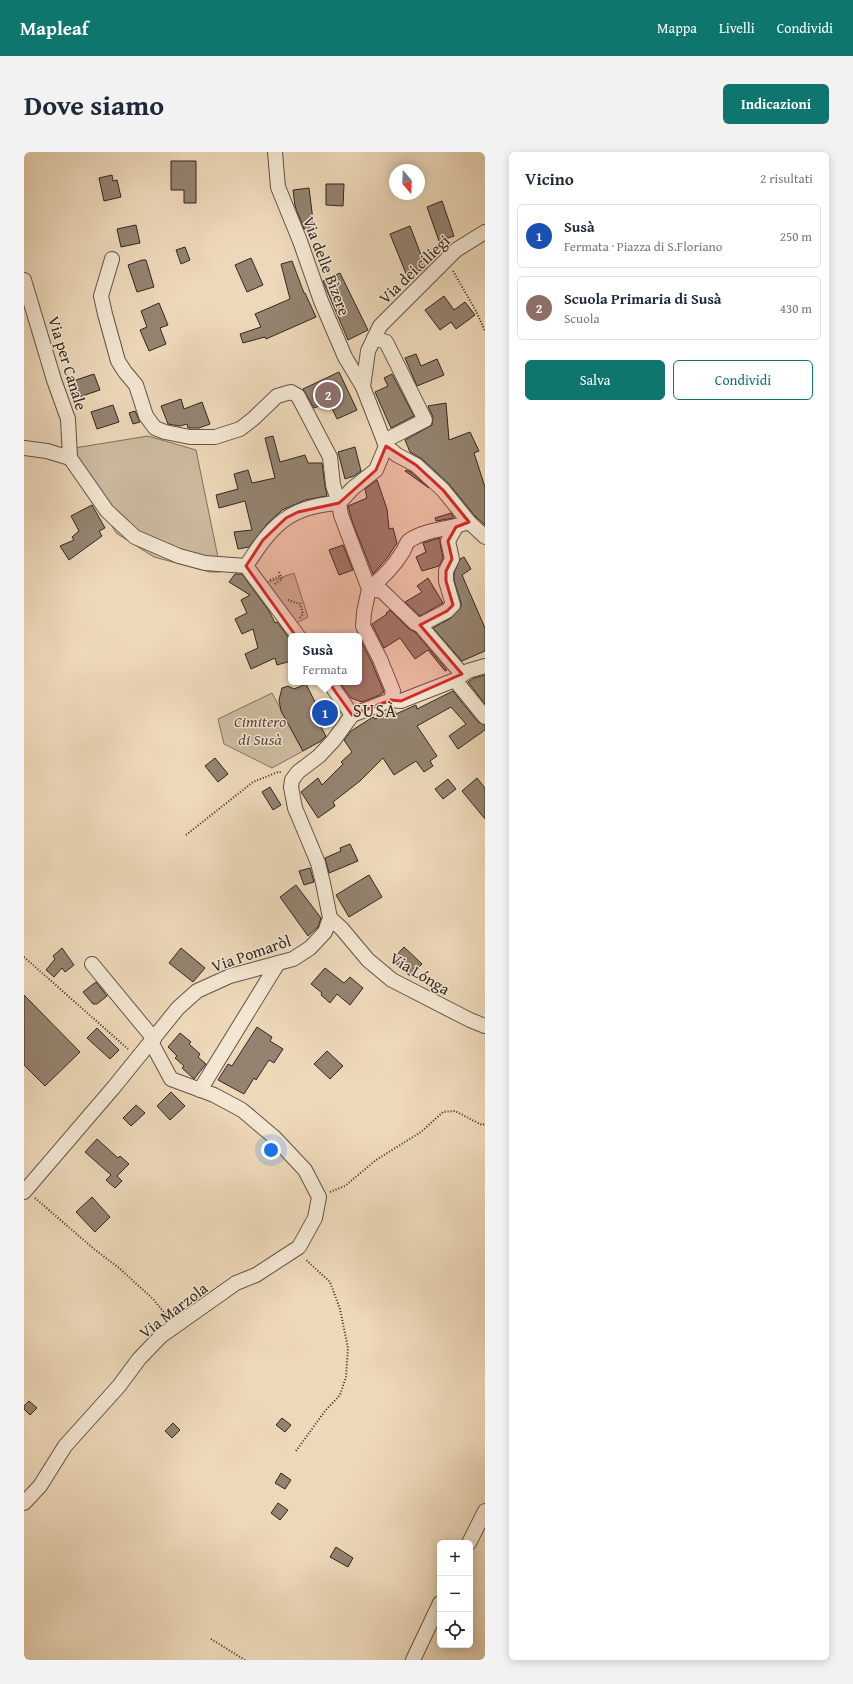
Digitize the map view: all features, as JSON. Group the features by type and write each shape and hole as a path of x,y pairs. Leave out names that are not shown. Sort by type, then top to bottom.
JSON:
{"street":[{"name":"Via delle Bìzere","path":"275,152 278,187 300,241 321,301 345,357 363,387"},
{"name":"Via dei ciliegi","path":"385,443 363,387 368,351 374,338 380,326 445,260 456,250 485,232"},
{"path":"112,260 101,296 105,314 118,361 125,372 136,384 146,416 155,428 164,432 190,436 215,437 240,429 277,396 291,392 298,396 330,457 333,485 341,515 369,589"},
{"name":"Via per Canale","path":"24,280 54,380 68,419 70,458"},
{"path":"246,566 272,529 286,518 298,512 339,503 353,488 376,470 385,443 425,420 386,342 374,338"},
{"path":"385,443 397,455 416,465 444,490 462,524 485,537"},
{"path":"24,448 70,458 107,511 135,537 179,556 205,563 246,566 296,633"},
{"path":"391,700 393,691 380,659 363,626 364,612 369,589 402,553 408,541 423,534 462,524"},
{"path":"420,625 447,611 453,604 446,581 446,571 452,559 448,541 462,524"},
{"path":"369,589 382,591 415,623 420,625 459,677 485,718"},
{"path":"330,918 324,883 318,863 292,797 292,780 298,772 319,756 333,741 352,715 391,700 401,701 485,666"},
{"path":"331,685 352,715"},
{"name":"Via Pomaròl","path":"24,1192 48,1156 138,1058 178,1008 197,991 230,976 293,959 310,948 325,932 330,918"},
{"name":"Via Lónga","path":"330,918 342,929 368,960 392,980 470,1020 485,1026"},
{"path":"200,1090 278,963"},
{"path":"92,964 152,1041 171,1079 214,1095 242,1110 274,1137 305,1170 319,1197"},
{"name":"Via Marzola","path":"24,1503 40,1486 65,1446 119,1386 139,1359 161,1336 236,1284 256,1274 299,1247 315,1218 319,1197"},
{"path":"470,1540 485,1511"},
{"path":"413,1660 437,1609"}],"path":[{"path":"445,260 459,279 485,331"},
{"path":"279,572 282,580"},
{"path":"274,578 280,576"},
{"path":"186,835 253,782 278,772 298,772"},
{"path":"24,956 138,1058"},
{"path":"319,1197 345,1186 376,1160 421,1132 443,1112 455,1111 482,1125 485,1124"},
{"path":"24,1192 38,1200 94,1250 119,1268 153,1299 176,1326"},
{"path":"296,1451 325,1411 340,1394 346,1377 348,1348 340,1309 330,1282 304,1258 299,1247"},
{"path":"212,1639 245,1660"}],"highlighted area":[{"path":"386,446 416,465 443,490 469,522 456,527 448,541 452,559 446,571 446,581 453,605 447,611 420,625 462,674 401,701 391,700 352,715 246,566 263,540 286,518 298,512 339,503 376,470"}],"green space":[{"path":"148,436 196,450 221,572 210,572 154,557 116,533 68,449"},
{"path":"294,573 308,617 293,625 265,583"},
{"name":"Cimitero di Susà","path":"272,693 303,751 272,768 224,744 218,719"}],"building":[{"path":"171,161 196,161 196,203 184,203 184,190 171,190"},
{"path":"112,175 113,181 117,180 121,197 104,201 99,178"},
{"path":"326,184 344,184 343,206 326,205"},
{"path":"309,188 314,228 304,229 295,206 293,190"},
{"path":"442,201 454,236 439,241 427,207"},
{"path":"136,225 140,243 121,247 117,229"},
{"path":"410,226 426,268 407,276 390,234"},
{"path":"185,247 190,260 181,264 176,250"},
{"path":"251,258 263,285 247,292 235,265"},
{"path":"146,260 154,287 137,292 128,265"},
{"path":"292,261 304,293 316,317 266,339 265,337 243,343 240,334 261,327 255,314 290,299 281,264"},
{"path":"340,273 368,330 348,340 323,281"},
{"path":"444,296 454,310 465,302 475,315 456,329 451,322 440,330 425,310"},
{"path":"159,303 168,325 160,328 166,344 149,351 140,330 147,327 141,311"},
{"path":"416,354 421,366 437,359 444,375 417,386 405,358"},
{"path":"339,372 357,410 337,419 329,402 314,408 303,389"},
{"path":"94,374 100,390 79,397 73,381"},
{"path":"392,374 414,416 391,428 375,392 388,386 384,378"},
{"path":"181,399 184,409 202,402 210,424 199,428 188,428 187,424 180,426 168,424 161,406"},
{"path":"446,403 449,440 470,432 479,451 474,453 485,487 485,525 475,516 449,484 422,459 410,452 405,440 432,425 433,417 428,406"},
{"path":"113,405 119,422 97,429 91,412"},
{"path":"135,411 140,422 133,424 129,413"},
{"path":"273,436 280,462 305,455 308,463 322,463 327,496 305,500 282,510 267,524 249,547 238,549 234,532 252,530 245,501 219,508 216,495 238,489 234,474 248,470 252,483 275,478 265,438"},
{"path":"355,447 361,471 354,476 345,479 338,452"},
{"path":"405,471 411,472 429,488"},
{"path":"377,480 387,509 389,529 393,528 397,543 388,557 373,574 352,521 348,506 367,498 365,489"},
{"path":"92,505 105,528 99,531 102,536 69,560 60,546 74,540 72,537 79,531 71,516"},
{"path":"451,513 454,518 436,521 435,518"},
{"path":"440,538 443,558 439,566 422,571 416,557 426,552 423,543"},
{"path":"343,545 353,570 339,575 329,550"},
{"path":"464,557 471,569 462,575 485,628 485,651 462,661 433,628 451,618 461,607 454,580 454,573 460,559"},
{"path":"235,574 242,574 269,611 275,623 277,622 288,637 288,662 277,665 275,658 251,669 245,654 258,648 253,629 242,634 235,619 247,613 241,600 250,595 229,582"},
{"path":"428,578 443,603 420,616 405,602 422,592 417,586"},
{"path":"390,610 409,629 415,632 447,670 445,671 428,650 415,659 400,638 384,648 372,624 387,614 386,613"},
{"path":"362,643 384,692 362,702 351,698 341,685 362,685"},
{"path":"485,675 485,704 468,682 474,678"},
{"path":"306,685 318,708 312,711 326,736 321,741 303,751 281,711 279,700 282,688 288,686 294,689"},
{"path":"453,691 478,722 485,725 485,730 458,749 449,736 466,724 451,707 417,726 437,756 430,761 433,766 424,772 416,761 394,775 383,758 360,781 333,802 335,806 318,818 301,792 318,778 322,785 343,764 341,762 352,752 344,740 351,731 373,717 375,719 394,710 396,714 416,705 417,709"},
{"path":"215,758 228,774 218,782 205,766"},
{"path":"477,778 485,788 485,819 462,791"},
{"path":"448,779 456,789 443,799 435,789"},
{"path":"270,787 281,805 273,810 262,792"},
{"path":"350,844 358,861 329,873 325,858 341,851 340,848"},
{"path":"310,868 314,882 304,885 299,871"},
{"path":"369,875 382,897 349,917 336,895"},
{"path":"296,885 321,918 318,927 308,936 280,897"},
{"path":"404,947 422,964 410,976 392,960"},
{"path":"62,948 74,965 65,972 62,968 54,977 46,970 55,959 53,956"},
{"path":"181,948 205,968 193,982 169,963"},
{"path":"325,968 344,983 350,977 363,988 350,1005 337,994 330,1003 321,995 322,993 311,984"},
{"path":"96,982 107,996 97,1004 93,1004 83,992"},
{"path":"24,995 80,1052 45,1086 24,1065"},
{"path":"257,1027 272,1037 270,1041 283,1049 274,1063 269,1060 256,1080 254,1078 244,1094 218,1080 228,1064 232,1066"},
{"path":"97,1028 119,1050 110,1059 87,1038"},
{"path":"180,1033 191,1042 189,1044 200,1054 198,1057 206,1064 194,1079 182,1068 184,1066 175,1058 177,1056 168,1047"},
{"path":"327,1051 343,1066 330,1079 314,1064"},
{"path":"171,1092 185,1106 170,1120 157,1106"},
{"path":"136,1105 145,1113 131,1126 123,1118"},
{"path":"97,1139 118,1158 120,1156 129,1164 117,1176 122,1181 115,1188 106,1180 111,1175 85,1152"},
{"path":"92,1197 110,1217 95,1232 76,1212"},
{"path":"29,1401 37,1408 30,1415 24,1409 24,1406"},
{"path":"282,1418 291,1425 285,1432 276,1425"},
{"path":"173,1423 180,1430 172,1438 165,1431"},
{"path":"281,1473 291,1480 285,1489 275,1483"},
{"path":"278,1503 288,1510 280,1520 271,1513"},
{"path":"336,1547 353,1558 348,1567 330,1557"}],"place":[{"name":"Scuola Primaria di Susà","path":"328,395"},
{"name":"Susà","path":"325,713"}],"district":[{"name":"SUSÀ","path":"375,710"}]}
